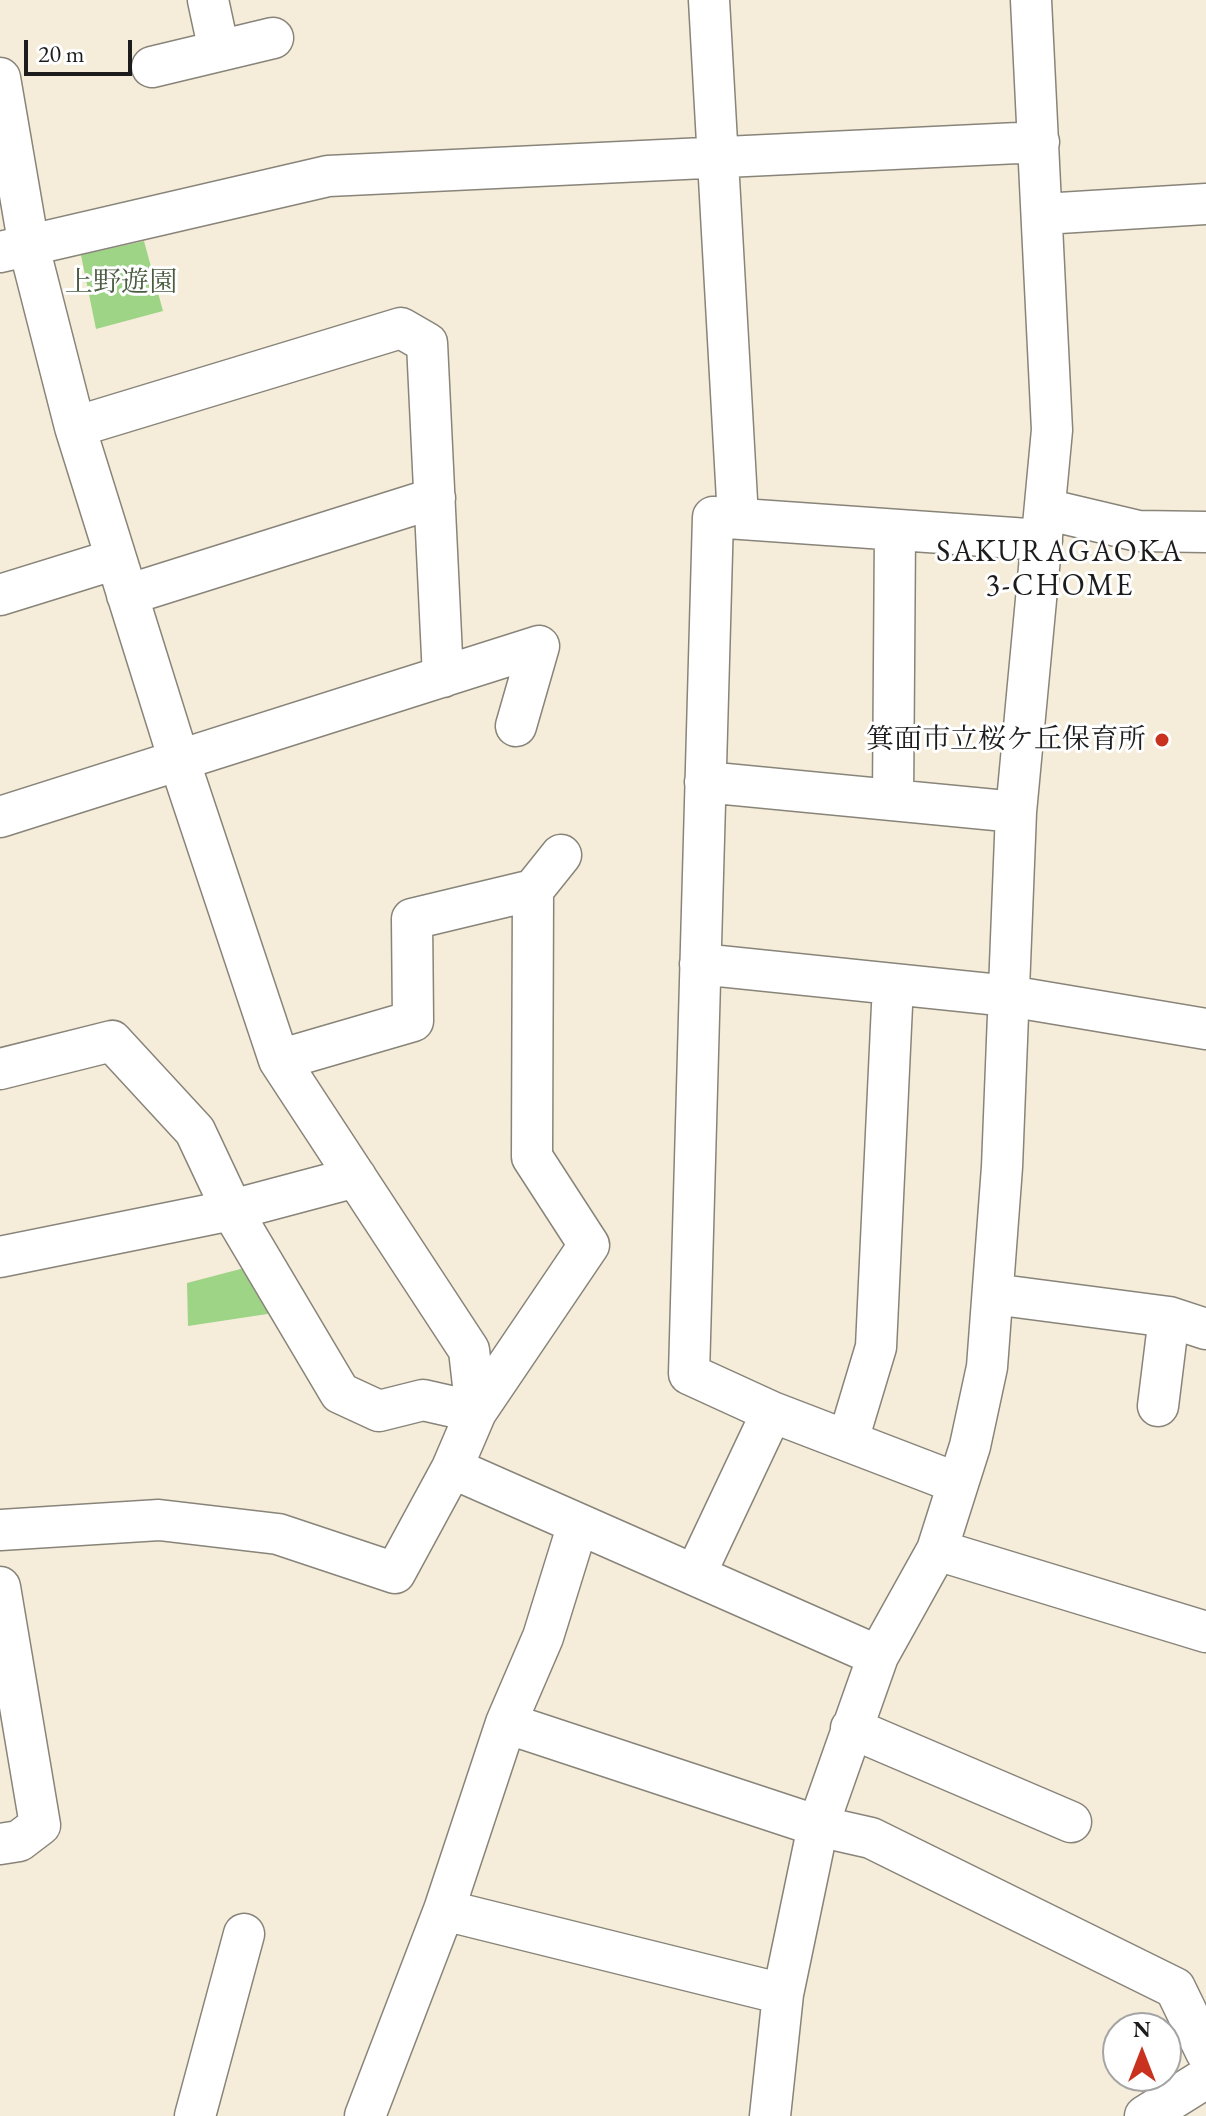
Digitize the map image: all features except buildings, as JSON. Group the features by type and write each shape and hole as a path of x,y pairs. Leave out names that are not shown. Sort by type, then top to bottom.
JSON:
{"street":[{"path":"208,0 219,51"},
{"path":"709,0 738,518"},
{"path":"770,2116 783,1994 818,1826 878,1656 937,1550 970,1446 987,1367 1009,996 1016,812 1052,430 1031,0"},
{"path":"152,67 273,38"},
{"path":"0,78 15,249 279,1060 469,1350 476,1412"},
{"path":"15,249 328,176 1039,142"},
{"path":"1043,214 1206,204"},
{"path":"75,427 401,328 427,343 443,677"},
{"path":"0,595 122,577 435,498"},
{"path":"957,1483 772,1412 689,1374 713,517 895,531 1044,525 1206,532"},
{"path":"893,800 895,531"},
{"path":"0,817 539,646 516,726"},
{"path":"705,782 1016,812"},
{"path":"279,1060 413,1021 412,919 533,890 561,855"},
{"path":"0,1530 159,1520 278,1534 395,1573 452,1468 476,1412 589,1245 532,1157 533,890"},
{"path":"700,964 1009,996 1206,1029"},
{"path":"848,1440 876,1347 893,984"},
{"path":"0,1069 112,1041 195,1131 232,1210 340,1393 379,1411 423,1400 476,1412"},
{"path":"0,1257 232,1210 356,1177"},
{"path":"993,1294 1188,1323 1158,1406"},
{"path":"695,1575 772,1412"},
{"path":"452,1468 878,1656"},
{"path":"365,2116 444,1910 506,1723 543,1637 578,1524"},
{"path":"937,1550 1206,1632"},
{"path":"0,1587 40,1825 19,1841 0,1844"},
{"path":"506,1723 818,1826 871,1838 1175,1988 1206,2052"},
{"path":"851,1728 1071,1822"},
{"path":"444,1910 783,1994"},
{"path":"195,2116 244,1934"},
{"path":"1145,2116 1206,2078"}],"green space":[{"name":"上野遊園","path":"144,241 163,311 96,329 81,255"},
{"path":"248,1267 274,1313 188,1326 187,1283"}],"place":[{"name":"箕面市立桜ケ丘保育所","path":"1162,740"}],"district":[{"name":"SAKURAGAOKA 3-CHOME","path":"1060,570"}]}
